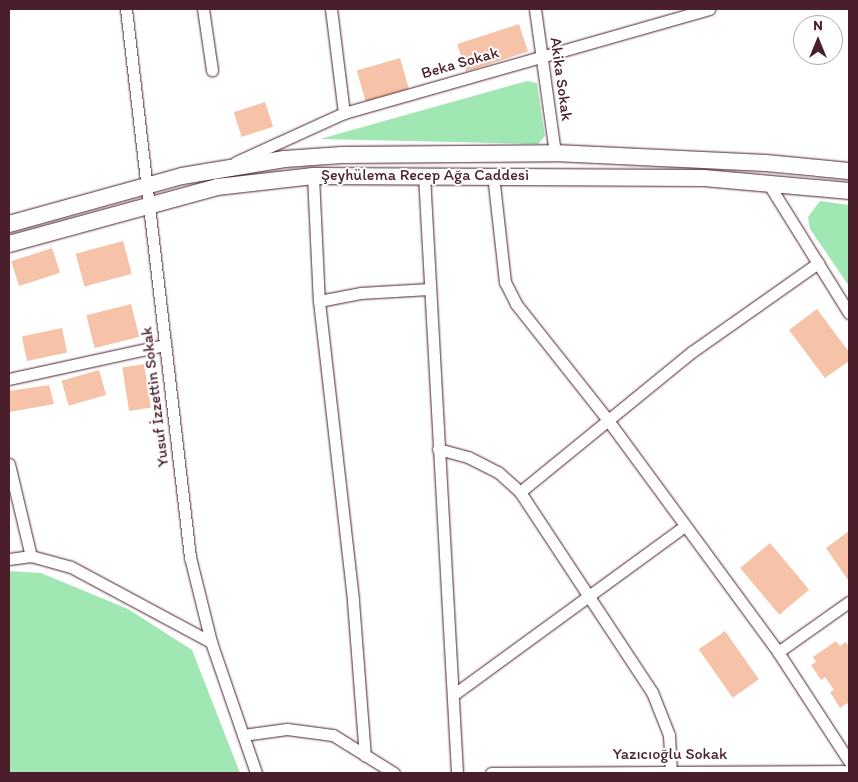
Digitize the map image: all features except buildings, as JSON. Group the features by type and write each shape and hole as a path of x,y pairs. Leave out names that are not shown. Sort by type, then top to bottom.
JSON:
{"street":[{"name":"Yusuf İzzettin Sokak","path":"126,9 144,186 190,558 212,642 256,773"},
{"path":"203,9 212,70"},
{"path":"331,9 344,114"},
{"name":"Akika Sokak","path":"535,9 555,153"},
{"name":"Beka Sokak","path":"226,167 344,114 709,9"},
{"name":"Şeyhülema Recep Ağa Caddesi","path":"9,224 144,186 226,167 342,154 555,153 766,163 849,171"},
{"path":"424,174 428,289 458,773"},
{"name":"Şeyhülema Recep Ağa Caddesi","path":"9,244 217,187 313,176 493,174 704,178 768,182 849,191"},
{"path":"493,174 504,282 516,304 607,420 778,652 849,761"},
{"path":"313,176 319,300 353,601 365,756"},
{"path":"768,182 849,313"},
{"path":"520,492 693,351 818,263"},
{"path":"319,300 361,293 428,289"},
{"path":"9,379 165,345"},
{"path":"438,449 468,457 498,472 520,492 652,692 670,735 671,771"},
{"path":"9,464 31,556"},
{"path":"453,696 588,594 685,526"},
{"path":"9,559 31,556 71,567 212,642"},
{"path":"778,652 849,602"},
{"path":"243,735 287,729 333,735 394,773"},
{"name":"Yazıcıoğlu Sokak","path":"491,773 803,772 849,770"}],"green space":[{"path":"527,81 537,83 545,136 538,144 320,139"},
{"path":"820,201 849,205 849,286 810,229 808,217"},
{"path":"9,571 41,573 128,609 192,650 240,773 9,773"}]}
